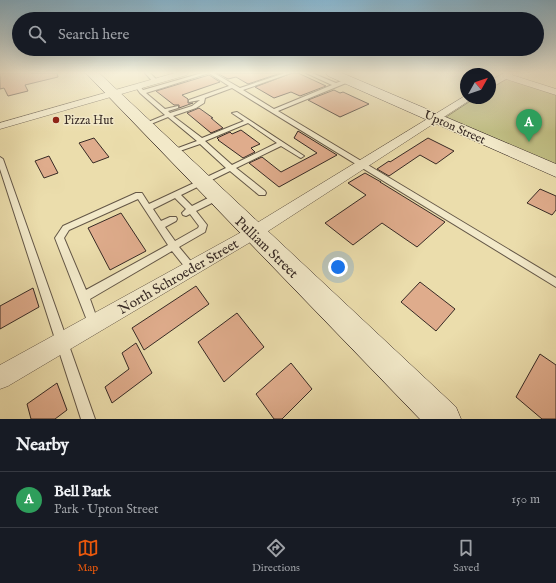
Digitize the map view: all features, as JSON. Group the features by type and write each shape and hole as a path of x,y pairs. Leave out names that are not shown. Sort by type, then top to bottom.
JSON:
{"main road":[{"name":"Pulliam Street","path":"112,93 444,419"},
{"name":"Upton Street","path":"372,93 556,170"}],"street":[{"path":"0,126 115,93"},
{"name":"North Schroeder Street","path":"0,378 253,233 460,103"}],"lane":[{"path":"143,93 262,193"},
{"path":"191,102 220,93"},
{"path":"244,93 556,283"},
{"path":"274,111 311,93"},
{"path":"144,125 194,107 202,102 203,97"},
{"path":"164,111 176,107"},
{"path":"235,113 301,156"},
{"path":"172,152 248,121"},
{"path":"189,212 209,189 231,168 281,143"},
{"path":"0,159 88,419"},
{"path":"148,208 176,194 209,189"},
{"path":"84,297 202,230 203,225 189,212 176,194"},
{"path":"94,324 59,238 66,228 139,195 174,247 191,268"},
{"path":"160,226 173,219"}],"shaded area":[{"path":"496,93 551,93 556,94 556,165 446,117 466,104 496,104"}],"building":[{"path":"6,93 22,93 8,96"},
{"path":"158,93 189,93 182,95 188,99 188,103 193,103 179,108 179,105 174,105"},
{"path":"265,93 289,93 274,98"},
{"path":"292,93 309,93 300,96"},
{"path":"327,93 344,93 369,104 340,117 308,100"},
{"path":"199,108 213,118 211,118 223,128 211,133 187,113"},
{"path":"241,130 260,144 251,148 255,152 243,158 217,138 230,132 232,134"},
{"path":"298,131 337,155 279,187 249,163 262,157 281,172 317,153 294,138"},
{"path":"94,138 109,157 93,163 79,143"},
{"path":"428,138 454,151 436,164 420,155 389,176 377,169 389,161 390,162"},
{"path":"49,156 58,173 44,178 35,161"},
{"path":"365,173 445,222 417,247 382,223 353,245 325,223 366,195 348,183"},
{"path":"540,189 556,196 556,210 552,215 527,203"},
{"path":"121,213 146,251 110,270 88,228"},
{"path":"420,282 455,309 436,331 401,302"},
{"path":"196,286 209,304 144,350 132,328"},
{"path":"33,288 39,307 0,329 0,306"},
{"path":"237,313 264,347 224,382 198,342"},
{"path":"136,343 152,373 112,403 105,387 129,369 122,353"},
{"path":"540,354 556,365 556,419 542,419 516,397"},
{"path":"291,363 312,389 282,419 274,419 256,394"},
{"path":"57,383 67,410 55,419 31,419 27,404"}],"place":[{"name":"Pizza Hut","path":"56,120"},
{"name":"Bell Park","path":"529,142"}]}
